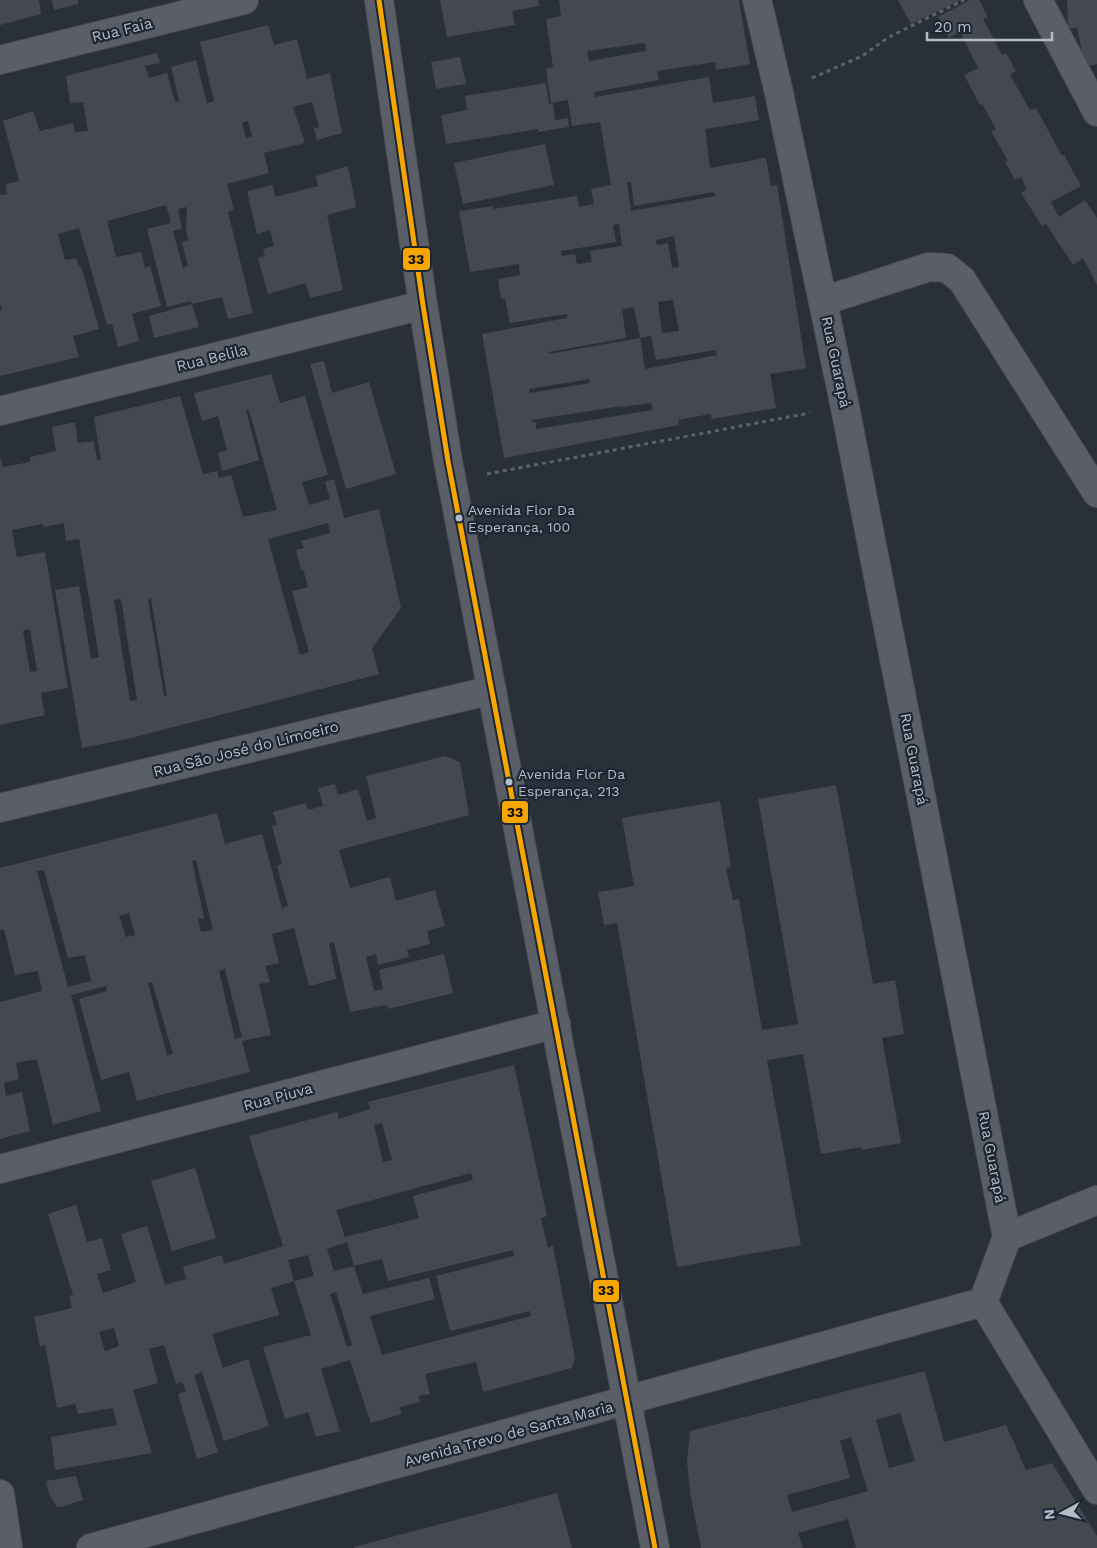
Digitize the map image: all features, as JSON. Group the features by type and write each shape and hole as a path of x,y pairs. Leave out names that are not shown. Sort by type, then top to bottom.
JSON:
{"street":[{"name":"Rua Faia","path":"0,60 244,0"},
{"path":"380,0 423,305 452,480 655,1548"},
{"name":"Rua Guarapá","path":"757,0 780,93 845,407 1008,1237"},
{"path":"1038,0 1097,112"},
{"path":"823,301 929,267 947,268 962,280 1097,493"},
{"name":"Rua Belila","path":"0,411 423,305"},
{"name":"Rua São José do Limoeiro","path":"0,808 492,690"},
{"name":"Rua Piuva","path":"0,1170 556,1024"},
{"path":"1097,1200 1008,1237 984,1302 1097,1490"},
{"name":"Avenida Trevo de Santa Maria","path":"91,1548 984,1302"},
{"path":"0,1494 8,1548"}],"path":[{"path":"780,93 862,56 889,37 964,0"},
{"path":"452,480 845,407"}],"building":[{"path":"0,0 39,0 41,14 0,25"},
{"path":"52,0 78,0 78,4 54,10"},
{"path":"440,0 538,0 539,6 512,11 515,25 447,37"},
{"path":"559,0 739,0 750,64 716,70 715,62 657,71 659,80 594,92 595,97 709,77 713,103 755,96 759,120 705,129 710,168 766,158 771,186 777,185 806,368 770,374 776,408 712,419 710,414 678,420 679,425 504,458 482,334 567,318 567,314 510,323 505,298 501,299 498,279 520,275 519,264 470,272 459,211 493,206 493,209 577,196 579,207 594,204 591,189 611,185 600,122 572,126 568,100 551,103 546,69 553,67 546,19 561,16","holes":["645,43 646,51 589,61 587,51","627,182 631,182 634,206 714,192 716,196 631,211","619,224 622,246 590,251 592,262 577,264 575,254 562,256 561,251 616,242 613,225","674,236 679,267 672,268 668,243 657,245 656,240","673,300 679,331 662,333 658,302","634,307 640,338 549,354 549,352 626,338 622,309","651,336 656,360 716,350 717,355 645,369 640,338","589,379 590,383 529,393 529,389","651,403 653,410 536,429 536,422 532,422 532,420"]},
{"path":"898,0 961,0 911,24"},
{"path":"970,0 979,0 988,17 983,19 1002,55 1006,53 1016,71 1010,75 1030,110 1036,108 1081,186 1051,202 1059,217 1085,200 1097,218 1097,285 1083,258 1073,265 1046,224 1042,226 1021,193 1027,190 1021,177 1015,180 1005,162 1008,161 991,131 996,129 982,104 980,105 964,75 978,68 960,32 949,38 938,17"},
{"path":"1067,0 1097,0 1097,64 1085,67 1077,28 1068,29"},
{"path":"268,25 274,45 297,39 307,79 330,73 342,133 317,140 314,128 319,127 312,102 293,107 305,143 264,153 269,173 227,184 234,210 228,212 253,313 228,319 222,297 192,304 191,301 167,307 147,229 171,223 166,205 107,221 116,257 141,252 145,268 150,266 161,306 132,314 139,341 118,347 112,324 107,325 79,228 58,234 65,260 76,258 79,266 81,266 99,329 73,336 79,357 0,376 0,310 2,310 0,303 0,195 7,194 6,184 19,181 3,121 33,111 40,131 73,123 75,132 88,131 83,102 70,103 66,76 157,53 160,63 145,66 149,78 167,73 175,102 179,101 171,67 196,60 207,103 214,101 200,42","holes":["248,121 252,136 246,138 242,123","187,207 186,228 188,240 182,242 188,266 183,268 173,231 182,229 178,209"]},
{"path":"460,57 466,84 436,89 431,62"},
{"path":"546,83 549,104 553,104 555,120 568,118 569,127 538,132 538,129 446,144 441,115 467,110 465,96"},
{"path":"545,144 554,185 463,204 454,163"},
{"path":"348,166 356,207 327,215 343,290 310,298 306,283 268,294 258,258 265,256 263,249 274,246 270,230 257,234 247,191 273,185 275,197 318,186 316,176"},
{"path":"192,304 199,327 154,338 149,316"},
{"path":"324,361 332,393 369,382 396,474 346,489 310,364"},
{"path":"271,374 280,403 305,396 328,475 302,482 309,505 330,499 325,482 334,479 344,518 379,509 401,608 372,648 379,674 127,739 82,748 55,590 79,586 91,659 99,657 79,539 66,541 64,523 44,527 43,524 12,530 17,557 45,552 68,688 41,693 45,715 0,725 0,457 3,467 30,462 30,457 56,451 52,427 75,422 78,443 94,441 97,460 101,460 94,417 180,396 203,474 217,471 219,478 231,475 243,517 277,510 249,410 246,410 259,460 222,471 218,453 227,450 218,416 202,421 194,393","holes":["328,523 330,533 301,541 304,548 296,550 308,587 292,591 309,652 300,655 268,539","151,598 167,696 164,696 148,600","121,599 137,700 130,701 114,600","30,629 37,671 30,672 23,631"]},
{"path":"445,756 460,762 469,815 339,850 350,888 390,877 396,901 435,890 445,926 427,931 430,944 407,950 409,957 378,965 376,954 366,957 374,991 383,989 379,970 444,954 453,993 388,1009 387,1005 350,1012 334,942 329,944 336,979 309,986 294,928 272,934 279,963 265,966 270,982 259,984 271,1035 242,1041 250,1072 137,1101 129,1072 101,1080 79,999 107,991 106,986 71,995 101,1111 53,1125 37,1059 16,1063 19,1079 4,1083 6,1096 22,1092 30,1131 0,1139 0,1002 42,991 38,971 15,975 4,929 0,930 0,868 217,813 225,844 262,834 282,908 288,906 277,866 282,864 272,826 277,825 273,812 306,803 308,810 323,806 318,788 335,784 338,795 358,789 367,821 376,818 366,776","holes":["196,860 213,930 201,932 198,919 204,918 192,861","44,870 68,958 85,955 91,981 68,987 37,871","129,913 135,935 126,937 119,916","225,969 242,1037 235,1039 219,971","152,982 173,1054 167,1055 148,983"]},
{"path":"836,785 873,984 895,980 904,1034 882,1038 901,1143 862,1150 862,1147 821,1154 803,1054 767,1060 801,1245 677,1267 617,923 604,925 598,892 634,886 622,818 720,801 731,867 726,868 733,900 739,899 762,1030 798,1024 758,799"},
{"path":"514,1065 547,1216 541,1218 548,1248 553,1246 575,1358 572,1368 483,1392 476,1362 425,1374 430,1394 419,1396 420,1402 399,1407 402,1414 371,1423 350,1360 321,1369 340,1431 316,1437 308,1412 285,1419 263,1347 311,1335 294,1281 271,1288 279,1315 212,1334 223,1368 248,1359 269,1426 224,1441 202,1372 194,1375 218,1452 197,1459 178,1394 186,1391 182,1382 176,1384 164,1345 149,1349 158,1383 133,1390 152,1453 55,1470 51,1437 117,1425 113,1408 78,1414 75,1404 57,1408 45,1345 40,1347 34,1317 72,1308 69,1296 73,1295 48,1214 76,1205 87,1242 102,1238 111,1270 97,1274 103,1293 136,1282 121,1234 147,1226 165,1285 186,1279 183,1267 222,1255 224,1264 283,1246 249,1136 337,1112 339,1119 370,1109 368,1102","holes":["382,1123 392,1160 383,1162 374,1125","471,1173 473,1180 413,1196 419,1218 345,1237 336,1210","347,1242 354,1266 334,1271 327,1249","513,1250 514,1256 436,1276 450,1331 530,1311 531,1316 382,1355 370,1316 435,1299 429,1278 363,1294 354,1266 382,1259 388,1281","308,1255 314,1276 294,1281 288,1260","336,1292 352,1345 347,1347 330,1294","114,1328 119,1346 105,1351 99,1332"]},
{"path":"195,1168 216,1238 172,1251 151,1181"},
{"path":"925,1371 944,1442 1006,1425 1026,1470 1052,1463 1097,1536 1097,1548 856,1548 848,1519 798,1533 803,1548 701,1548 691,1498 687,1462 690,1431","holes":["900,1413 915,1461 889,1468 876,1420","851,1437 868,1491 792,1512 787,1495 850,1478 840,1441"]},
{"path":"76,1476 83,1500 61,1507 56,1506 49,1494 46,1481"},
{"path":"557,1493 572,1548 354,1548 354,1547"}],"transit line":[{"name":"33","path":"379,0 423,305 448,461 655,1548"}],"place":[{"name":"Avenida Flor Da Esperança, 100","path":"459,518"},
{"name":"Avenida Flor Da Esperança, 213","path":"509,782"}]}
